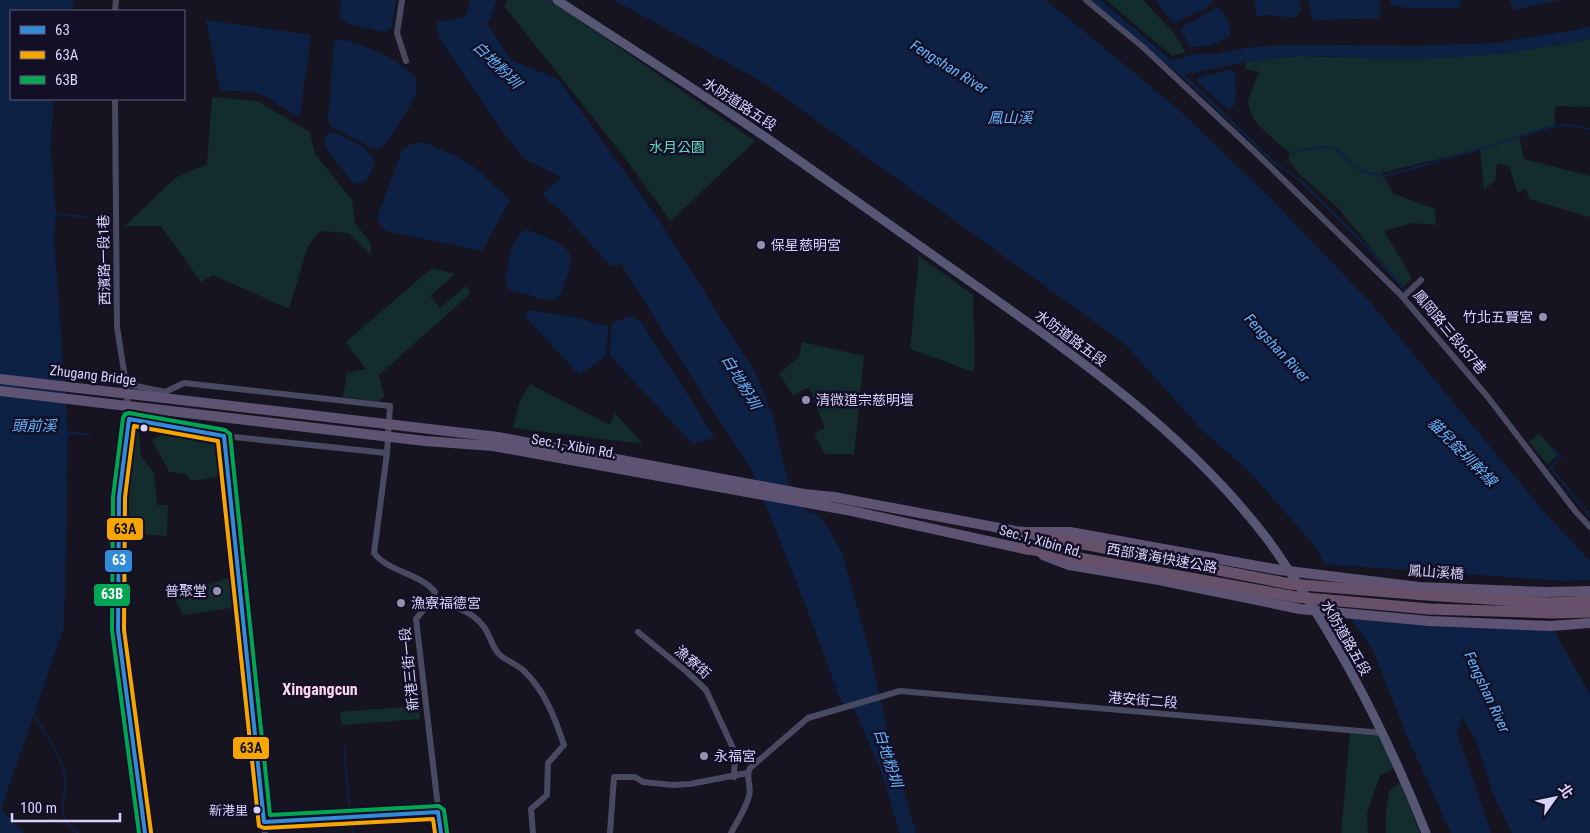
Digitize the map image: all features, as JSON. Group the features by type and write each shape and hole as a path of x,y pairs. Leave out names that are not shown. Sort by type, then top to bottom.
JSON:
{"highway":[{"name":"西部濱海快速公路","path":"1021,532 1290,584"},
{"name":"西部濱海快速公路","path":"1023,548 1296,597 1429,609 1554,613 1590,612"},
{"name":"鳳山溪橋","path":"1290,584 1530,602 1590,601"}],"main road":[{"name":"Zhugang Bridge","path":"0,378 182,400"},
{"name":"Zhugang Bridge","path":"0,390 181,411"},
{"name":"Sec.1, Xibin Rd.","path":"182,400 498,437 738,481 852,510 1023,548 1070,565 1159,580 1300,609 1429,621 1551,626 1590,623"},
{"name":"Sec.1, Xibin Rd.","path":"181,411 425,441 493,446 753,494 803,498 834,497 1021,532 1070,532 1280,570"},
{"name":"鳳山溪橋","path":"1280,570 1419,587 1546,592 1590,591"}],"street":[{"path":"402,0 397,33 406,61"},
{"name":"水防道路五段","path":"557,0 774,143 1099,374 1192,455 1226,490 1268,540 1323,622 1383,733 1426,833"},
{"name":"鳳岡路三段657巷","path":"1086,0 1144,48 1273,168 1403,297 1487,396 1590,527"},
{"name":"西濱路一段1巷","path":"114,100 117,327 126,384 129,420 120,497 118,630 145,833"},
{"path":"1403,297 1421,280"},
{"path":"126,384 165,392 184,383 390,406 388,453 374,553 379,560 430,586 435,592 430,602 446,604 461,609 473,616 484,626 499,654 523,669 536,683 554,715 564,745 548,763 547,795 532,809 533,833"},
{"path":"129,420 224,436 388,453"},
{"path":"224,436 265,833"},
{"name":"新港三街一段","path":"430,602 416,619 441,833"},
{"name":"漁寮街","path":"638,632 706,690 733,748 735,756 734,777"},
{"name":"港安街二段","path":"747,773 750,768 808,718 900,691 1383,733"},
{"path":"610,833 614,777 635,777 643,782 673,785 734,777 747,773 750,793 747,805 730,833"}],"green space":[{"name":"水月公園","path":"507,0 550,0 755,141 671,221 618,149 504,6"},
{"path":"1106,0 1143,0 1173,32 1186,52 1172,56"},
{"path":"1590,39 1590,107 1555,106 1555,125 1519,136 1524,159 1590,176 1590,217 1529,199 1526,189 1517,192 1509,166 1497,163 1495,181 1484,189 1480,149 1381,173 1394,194 1435,209 1436,225 1412,223 1384,231 1412,278 1403,287 1338,208 1298,173 1289,160 1289,152 1263,130 1249,109 1248,99 1259,72 1245,69 1246,61 1298,56 1397,59 1450,57 1513,52"},
{"path":"212,97 257,101 310,132 315,154 352,200 355,223 371,243 371,255 349,233 320,231 308,246 289,309 213,275 201,282 161,226 125,226 175,178 207,164"},
{"path":"919,256 973,295 974,372 910,349"},
{"path":"432,268 455,274 430,296 440,308 466,286 471,293 379,375 384,396 379,402 343,397 347,373 366,369 346,342"},
{"path":"802,342 864,356 854,454 825,454 814,434 825,428 809,387 793,395 779,374 799,357"},
{"path":"530,384 610,425 615,413 643,444 513,428 520,400"},
{"path":"134,432 139,432 141,457 154,472 157,505 168,505 167,536 123,533"},
{"path":"1539,433 1558,456 1547,464 1529,442"},
{"path":"161,435 219,441 225,476 190,481 187,474 169,472 152,440"},
{"path":"235,575 238,607 183,615 169,588 194,582 211,584"},
{"path":"419,706 420,719 342,725 340,712"},
{"path":"1376,725 1395,767 1380,776 1367,813 1368,833 1341,833 1350,733 1365,733"},
{"path":"1400,782 1420,833 1386,833 1389,791"}],"water":[{"name":"頭前溪","path":"0,0 74,0 72,10 10,10 10,100 53,100 51,152 56,214 54,240 68,433 64,627 1,809 24,833 0,833"},
{"path":"342,0 396,0 392,27 384,32 349,24 341,18 339,9"},
{"path":"471,0 497,0 488,24 512,61 558,79 659,220 756,374 773,417 788,483 795,489 805,511 819,515 841,550 871,657 889,739 916,833 900,833 882,774 856,712 841,701 806,606 751,468 621,264 611,266 561,211 542,195 562,177 524,159 498,125 439,38 437,22 465,17"},
{"name":"鳳山溪","path":"614,0 1046,0 1179,110 1269,197 1370,302 1546,514 1590,561 1590,586 1584,581 1531,581 1560,641 1590,695 1590,833 1512,833 1493,794 1475,738 1462,717 1457,733 1491,833 1451,833 1407,736 1373,650 1355,625 1316,547 1248,470 1202,430 1125,344 766,84"},
{"path":"1091,0 1101,0 1171,60 1198,54 1216,54 1244,48 1267,46 1417,46 1493,43 1590,26 1590,39 1542,48 1446,58 1283,57 1241,63 1185,75 1274,161 1301,182 1273,163 1181,76"},
{"path":"1155,0 1215,0 1204,9 1174,24"},
{"path":"1254,0 1299,0 1301,10 1296,18 1267,15 1257,17"},
{"path":"1309,0 1379,0 1381,9 1379,18 1314,20 1311,15"},
{"path":"1390,0 1460,0 1461,8 1407,8 1391,5"},
{"path":"1510,0 1561,0 1513,10"},
{"path":"1218,7 1230,24 1230,36 1210,46 1190,47 1180,28"},
{"path":"206,20 311,35 300,116 255,93 220,90"},
{"path":"340,39 381,53 402,65 415,78 417,88 415,97 385,146 377,149 370,147 332,127 328,121 334,42"},
{"path":"1229,70 1235,74 1236,99 1235,104 1229,110 1198,83 1197,80 1199,77"},
{"path":"334,132 359,145 373,158 375,164 366,181 358,184 352,182 325,147 325,139 329,133"},
{"path":"423,142 458,157 473,166 510,200 482,251 386,231 380,224 377,218 402,150 413,143"},
{"path":"526,230 559,244 565,248 571,258 561,295 553,300 538,298 508,289 505,279 513,244 519,235"},
{"path":"528,310 579,318 608,327 606,356 579,375 525,316"},
{"path":"631,316 641,322 714,436 710,439 693,444 610,356 612,323"}],"pier":[{"path":"1321,564 1565,581 1590,580 1590,589 1583,583 1535,583 1557,628 1348,617"}],"waterway":[{"path":"1291,153 1318,147 1335,148 1357,168 1369,173 1386,176 1550,127 1566,125 1590,129"},
{"path":"1300,180 1366,246 1413,299"},
{"path":"56,214 87,217"},
{"path":"68,433 89,434"},
{"path":"1552,447 1561,458 1550,467 1590,516"},
{"path":"34,715 62,765 65,782 63,812 65,819 78,833"},
{"name":"白地粉圳","path":"344,748 350,812"},
{"name":"白地粉圳","path":"352,824 353,833"}],"transit line":[{"name":"63B","path":"139,833 112,630 113,497 123,418 125,414 129,413 225,430 230,434 270,815 439,806 444,810 447,832"},
{"name":"63","path":"145,833 118,630 119,497 129,419 224,436 264,822 438,812 441,833"},
{"name":"63A","path":"151,832 124,630 125,497 134,426 218,441 259,826 264,828 433,819 435,833"}],"place":[{"name":"保星慈明宮","path":"761,245"},
{"name":"竹北五賢宮","path":"1543,317"},
{"name":"清微道宗慈明壇","path":"806,400"},
{"name":"普聚堂","path":"217,591"},
{"name":"漁寮福德宮","path":"401,603"},
{"name":"永福宮","path":"704,756"},
{"name":"新港里","path":"257,810"}],"district":[{"name":"Xingangcun","path":"320,689"}],"water label":[{"name":"Fengshan River","path":"949,67"},
{"name":"Fengshan River","path":"1277,348"},
{"name":"貓兒錠圳幹線","path":"1462,452"},
{"name":"Fengshan River","path":"1487,692"}]}
